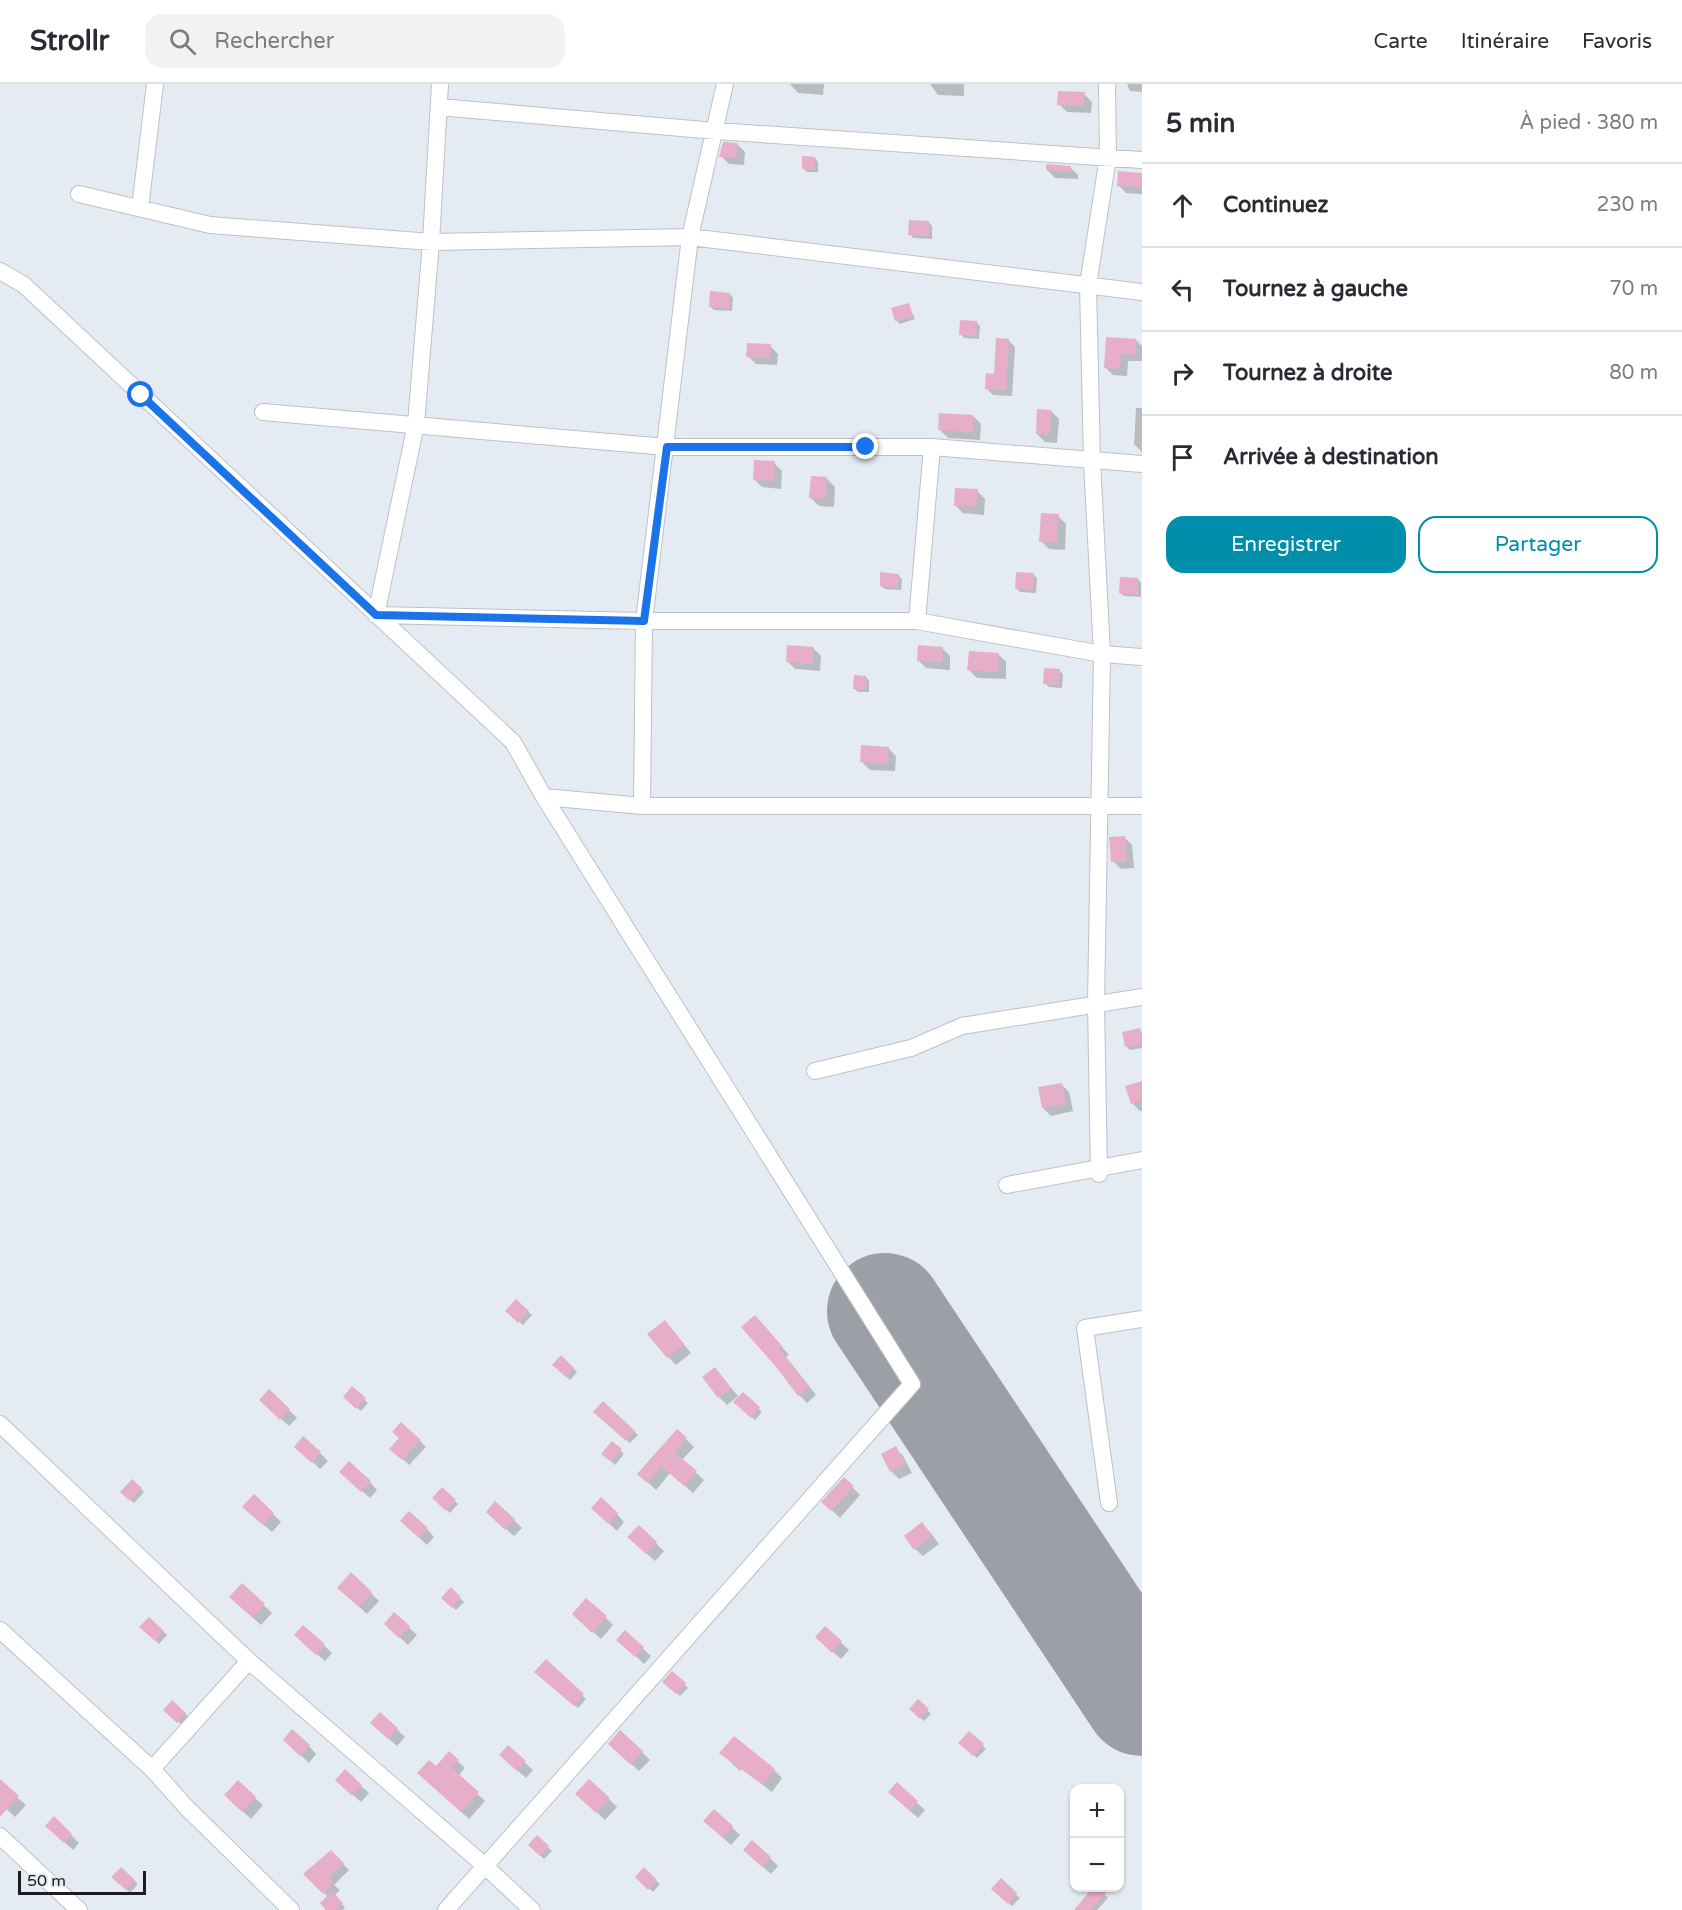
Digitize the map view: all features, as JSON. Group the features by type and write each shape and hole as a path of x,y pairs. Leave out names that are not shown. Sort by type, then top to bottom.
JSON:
{"street":[{"path":"140,208 155,84"},
{"path":"376,615 416,424 431,242 440,84"},
{"path":"642,806 644,621 667,447 690,237 725,84"},
{"path":"1099,1171 1096,1004 1102,654 1092,461 1088,285 1108,157 1107,84"},
{"path":"439,107 716,131 1142,160"},
{"path":"79,194 210,225 431,242 690,237 1142,292"},
{"path":"0,271 24,285 513,742 544,797 912,1384 446,1910"},
{"path":"263,412 667,447 932,447 1142,464"},
{"path":"917,621 932,447"},
{"path":"376,615 644,621 917,621 1102,654 1142,657"},
{"path":"544,797 642,806 1142,806"},
{"path":"815,1071 911,1048 962,1026 1142,997"},
{"path":"1008,1185 1099,1171 1142,1160"},
{"path":"1109,1503 1085,1328 1142,1319"},
{"path":"0,1424 249,1661 485,1866 532,1910"},
{"path":"0,1630 152,1769 186,1807 291,1910"},
{"path":"152,1769 249,1661"},
{"path":"0,1836 79,1910"}],"building":[{"path":"1058,91 1085,92 1084,106 1057,105"},
{"path":"723,142 737,143 737,157 719,157"},
{"path":"802,156 815,157 815,170 802,169"},
{"path":"1046,164 1071,166 1070,172 1046,170"},
{"path":"1118,171 1142,173 1142,187 1117,186"},
{"path":"909,220 929,221 929,236 908,235"},
{"path":"710,291 730,293 729,309 709,307"},
{"path":"909,303 913,316 895,321 891,308"},
{"path":"960,320 977,321 976,336 959,335"},
{"path":"1106,337 1136,339 1136,355 1121,354 1120,369 1104,368"},
{"path":"996,338 1009,339 1006,390 985,389 986,373 994,374"},
{"path":"747,343 771,344 770,358 746,357"},
{"path":"1037,409 1051,410 1050,435 1036,434"},
{"path":"939,413 973,415 973,432 938,430"},
{"path":"754,460 775,461 774,481 753,480"},
{"path":"811,476 827,477 826,499 809,498"},
{"path":"955,488 978,489 976,507 954,506"},
{"path":"1041,513 1059,514 1057,543 1039,542"},
{"path":"880,572 899,574 898,588 880,586"},
{"path":"1016,572 1034,573 1033,590 1015,589"},
{"path":"1120,577 1138,578 1138,595 1119,593"},
{"path":"787,645 814,647 813,664 786,662"},
{"path":"918,645 943,647 942,662 917,661"},
{"path":"969,651 999,653 998,672 967,670"},
{"path":"1044,668 1060,669 1059,685 1043,684"},
{"path":"854,675 866,676 866,689 853,689"},
{"path":"861,745 889,747 887,764 860,762"},
{"path":"1125,836 1127,861 1111,862 1109,837"},
{"path":"1140,1028 1142,1044 1125,1047 1122,1032"},
{"path":"1142,1081 1142,1101 1131,1104 1125,1086"},
{"path":"1062,1083 1066,1104 1042,1108 1038,1087"},
{"path":"516,1299 529,1311 518,1323 505,1311"},
{"path":"755,1315 782,1346 779,1349 810,1387 798,1396 741,1327"},
{"path":"665,1320 684,1344 667,1358 647,1334"},
{"path":"561,1355 574,1368 566,1377 552,1365"},
{"path":"715,1367 731,1388 718,1398 702,1377"},
{"path":"352,1386 366,1398 356,1409 343,1397"},
{"path":"269,1389 290,1409 280,1420 259,1400"},
{"path":"743,1392 760,1407 751,1418 733,1402"},
{"path":"603,1401 635,1431 626,1441 593,1412"},
{"path":"401,1422 421,1440 402,1460 389,1449 399,1438 392,1432"},
{"path":"677,1429 687,1438 674,1452 697,1471 684,1486 661,1466 647,1483 637,1474"},
{"path":"303,1436 321,1452 312,1463 294,1447"},
{"path":"612,1441 622,1449 611,1462 601,1454"},
{"path":"896,1446 905,1464 890,1472 881,1454"},
{"path":"349,1461 371,1481 361,1492 339,1472"},
{"path":"844,1477 854,1486 831,1511 821,1502"},
{"path":"132,1479 142,1488 130,1501 120,1492"},
{"path":"442,1487 456,1500 446,1511 432,1498"},
{"path":"254,1494 274,1513 263,1525 242,1507"},
{"path":"601,1497 618,1513 608,1524 591,1508"},
{"path":"495,1501 515,1519 505,1530 486,1512"},
{"path":"409,1511 428,1528 419,1538 400,1521"},
{"path":"922,1522 932,1535 914,1550 904,1536"},
{"path":"639,1525 657,1542 646,1554 627,1537"},
{"path":"351,1572 372,1592 359,1607 337,1588"},
{"path":"242,1583 265,1604 253,1618 229,1597"},
{"path":"451,1587 461,1597 452,1608 441,1598"},
{"path":"586,1598 607,1616 592,1633 572,1614"},
{"path":"394,1612 410,1626 399,1638 384,1624"},
{"path":"149,1617 164,1631 155,1641 139,1627"},
{"path":"303,1625 325,1644 316,1655 294,1635"},
{"path":"825,1626 842,1641 832,1653 815,1637"},
{"path":"625,1630 644,1647 635,1657 616,1640"},
{"path":"546,1659 584,1694 574,1706 534,1672"},
{"path":"672,1671 686,1683 676,1694 662,1682"},
{"path":"918,1699 929,1709 920,1719 909,1709"},
{"path":"172,1700 186,1713 177,1723 163,1710"},
{"path":"380,1712 398,1728 388,1739 370,1723"},
{"path":"292,1729 310,1745 300,1756 283,1740"},
{"path":"620,1730 643,1751 631,1765 608,1744"},
{"path":"969,1731 984,1744 973,1756 958,1743"},
{"path":"734,1736 775,1769 763,1785 719,1753"},
{"path":"508,1745 526,1761 517,1771 499,1755"},
{"path":"449,1751 459,1760 452,1768 479,1792 461,1812 417,1773 429,1760 436,1766"},
{"path":"345,1769 362,1785 352,1796 335,1780"},
{"path":"0,1779 19,1796 0,1817"},
{"path":"589,1779 610,1798 596,1813 575,1794"},
{"path":"238,1780 256,1797 242,1812 224,1795"},
{"path":"897,1782 918,1801 910,1811 888,1792"},
{"path":"714,1809 733,1826 723,1838 703,1821"},
{"path":"54,1816 72,1834 64,1843 45,1826"},
{"path":"537,1835 549,1846 540,1856 528,1845"},
{"path":"752,1840 771,1857 762,1867 743,1850"},
{"path":"331,1850 344,1863 329,1877 334,1883 323,1894 303,1874"},
{"path":"121,1867 135,1880 126,1890 111,1877"},
{"path":"644,1867 657,1880 648,1890 635,1877"},
{"path":"1001,1878 1017,1893 1008,1904 991,1889"},
{"path":"332,1891 343,1903 336,1910 326,1910 320,1903"},
{"path":"1089,1892 1107,1892 1091,1910 1074,1910"}],"runway":[{"path":"885,1311 1142,1698"}],"route":[{"path":"141,395 376,615 644,621 667,447 866,447"}]}
